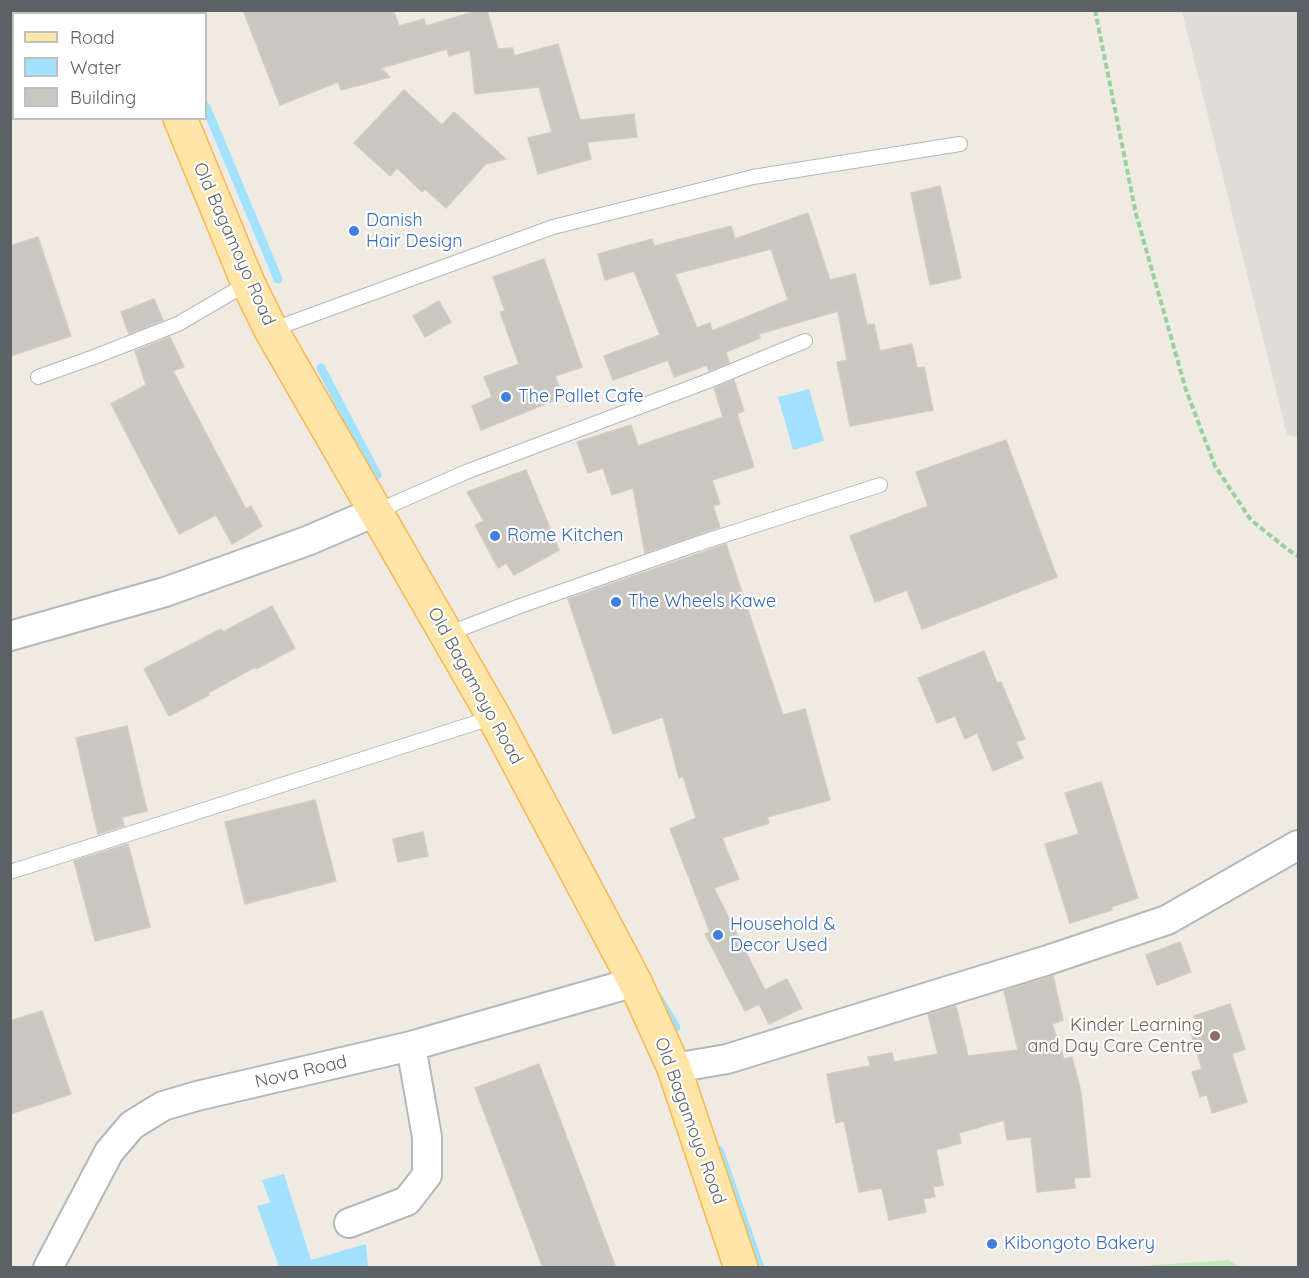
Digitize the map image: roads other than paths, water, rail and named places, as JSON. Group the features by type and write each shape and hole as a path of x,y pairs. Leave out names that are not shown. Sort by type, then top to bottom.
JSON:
{"main road":[{"name":"Old Bagamoyo Road","path":"181,120 248,283 272,330 494,717 635,982 674,1068 741,1268"}],"street":[{"path":"10,636 165,592 307,541 375,512"},
{"path":"674,1068 727,1059 1048,960 1167,920 1299,845"},
{"name":"Nova Road","path":"48,1268 109,1152 132,1125 163,1106 411,1046 635,982"},
{"path":"349,1223 407,1201 427,1175 427,1137 411,1046"}],"lane":[{"path":"272,330 553,226 753,177 960,144"},
{"path":"38,377 178,324 248,283"},
{"path":"375,512 466,472 708,381 805,341"},
{"path":"447,634 697,544 880,485"},
{"path":"10,872 494,717"}],"water":[{"path":"809,389 824,441 793,450 778,397"},
{"path":"284,1174 311,1260 366,1244 368,1267 279,1267 257,1206 270,1202 262,1180"}],"waterway":[{"path":"207,109 278,279"},
{"path":"321,368 377,475"},
{"path":"659,999 676,1027"},
{"path":"719,1150 760,1268"}],"place":[{"name":"Danish Hair Design","path":"354,231"},
{"name":"The Pallet Cafe","path":"506,397"},
{"name":"Rome Kitchen","path":"495,536"},
{"name":"The Wheels Kawe","path":"616,602"},
{"name":"Household & Decor Used","path":"718,935"},
{"name":"Kinder Learning and Day Care Centre","path":"1215,1036"},
{"name":"Kibongoto Bakery","path":"992,1244"}]}
